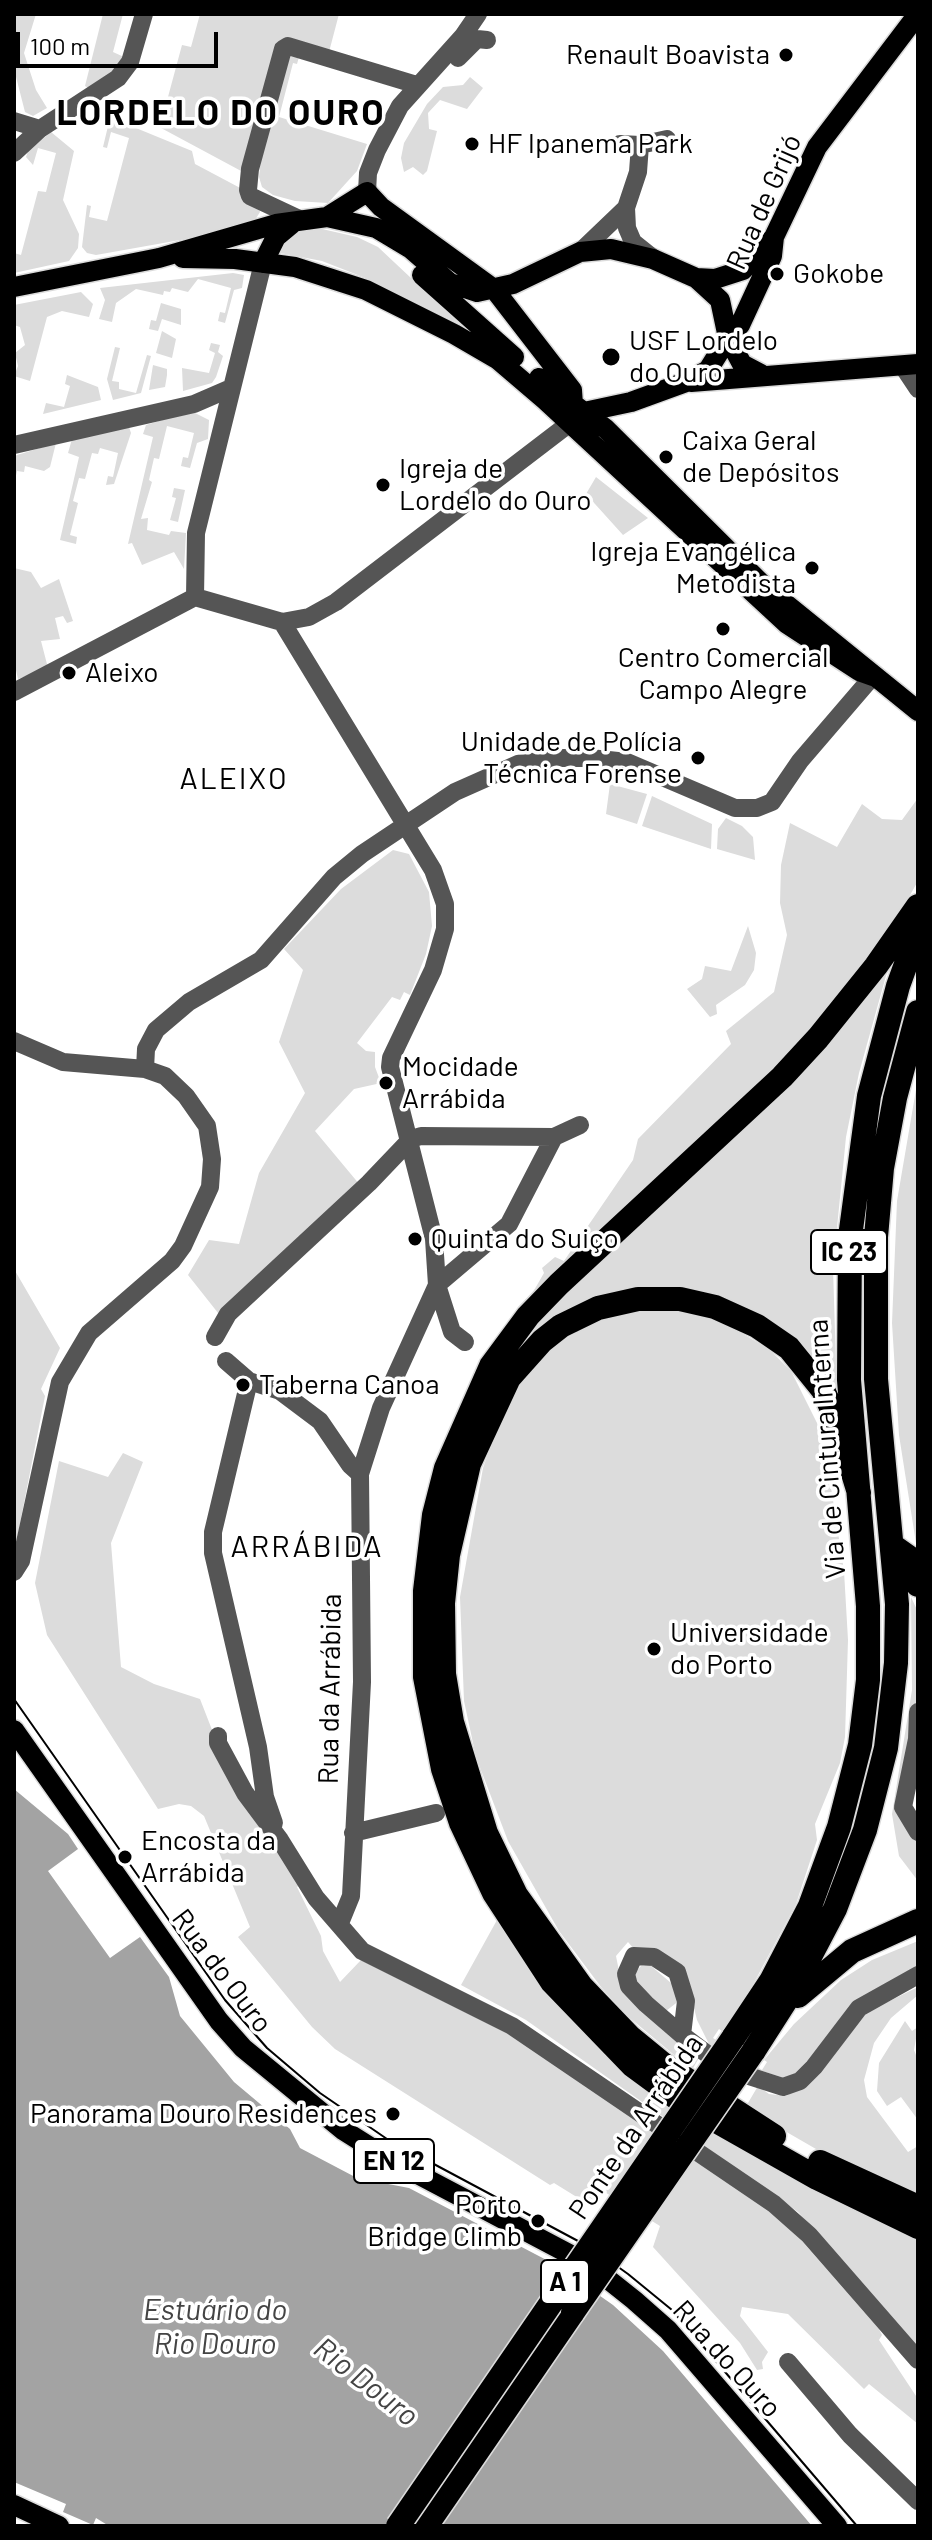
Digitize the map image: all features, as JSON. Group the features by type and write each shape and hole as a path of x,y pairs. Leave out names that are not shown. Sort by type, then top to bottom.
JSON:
{"highway":[{"path":"918,906 876,966 782,1077 559,1284 528,1316 491,1366 473,1399 446,1468 434,1515 425,1591 425,1677 443,1769 461,1823 494,1893 552,1982 623,2056 681,2101 817,2178 918,2227"},
{"name":"Via de Cintura Interna","path":"743,2045 771,1981 810,1906 839,1827 854,1773 868,1680 868,1606 847,1334 852,1208 869,1096 898,986 918,931"},
{"name":"Via de Cintura Interna","path":"743,2045 772,2024 835,1909 865,1830 881,1774 896,1663 893,1546 876,1379 876,1237 882,1168 895,1098 918,1012"},
{"path":"859,1493 836,1418 823,1390 797,1357 769,1334 733,1313 680,1299 638,1299 581,1315 542,1341 509,1378 477,1443 454,1517 448,1555 443,1603 444,1674 461,1760 486,1833 516,1895 581,1986 630,2037 712,2096 830,2168 918,2207"},
{"path":"893,1546 910,1558 918,1585"},
{"path":"772,2024 809,1984 852,1951 918,1921"},
{"name":"Ponte da Arrábida","path":"398,2526 743,2045"},
{"name":"Ponte da Arrábida","path":"426,2526 743,2045"}],"main road":[{"name":"Rua de Grijó","path":"686,382 708,370 740,325 772,256 774,237 817,147 910,38 918,14"},
{"path":"14,287 159,258 299,219 327,217 374,199"},
{"path":"374,199 384,233 405,259 458,311 576,413 755,598 820,648 873,676"},
{"path":"374,199 494,289 572,390 576,413"},
{"path":"327,217 384,233 411,249 450,283 477,292 494,289 580,252 611,249 653,259 696,278 720,300 728,338 742,364 761,374"},
{"path":"263,263 276,237 299,219"},
{"path":"696,278 715,279 743,270 774,237"},
{"path":"159,258 263,263 309,271 366,290 418,313 497,359 618,440 765,587 918,711"},
{"path":"576,413 631,402 686,382 910,365"},
{"path":"618,440 631,402"},
{"name":"Rua do Ouro","path":"14,1730 219,2021 243,2048 343,2130 389,2159 590,2265 634,2300 668,2330 837,2526"},
{"path":"14,2505 59,2526"}],"street":[{"path":"14,153 40,129 118,78 130,62 144,14"},
{"path":"374,199 368,173 400,106 478,14"},
{"path":"437,64 454,63 477,39 487,40"},
{"path":"299,219 250,196 248,190 250,169 283,49 288,46 417,85"},
{"path":"14,121 40,129"},
{"path":"620,144 640,145 667,139"},
{"path":"640,145 638,172 626,208 627,228 633,242 653,259"},
{"path":"580,252 626,208"},
{"path":"195,597 196,533 263,263"},
{"path":"910,365 918,389"},
{"path":"14,445 194,404 231,388"},
{"path":"194,404 221,427"},
{"path":"14,692 195,597 282,622 309,617 336,602 576,413"},
{"name":"Rua da Arrábida","path":"282,622 433,870 443,893 446,916 433,970 391,1058 390,1067 411,1139 434,1239 437,1285 381,1408 360,1474 362,1682 351,1896 340,1923"},
{"path":"145,1069 146,1049 156,1030 189,1002 261,960 334,877 405,825 486,776 518,764 558,758 627,762 735,808 757,808 772,802 800,761 873,676"},
{"path":"14,1041 42,1056 63,1062 145,1069 165,1076 186,1096 207,1126 212,1150 210,1187 183,1246 172,1261 89,1333 60,1382 21,1561 14,1572"},
{"path":"215,1337 228,1314 369,1183 411,1139 421,1136 554,1137 580,1125"},
{"path":"465,1342 452,1332 437,1285 509,1224 554,1137"},
{"path":"226,1361 249,1381 280,1391 320,1421 350,1465 360,1474"},
{"path":"249,1381 213,1532 213,1553 258,1747 265,1797 280,1840"},
{"path":"918,1712 917,1740 903,1798 906,1816 918,1832"},
{"path":"218,1736 218,1743 245,1793 280,1840 316,1898 362,1951 512,2026 774,2204 809,2235 918,2360"},
{"path":"353,1833 436,1813"},
{"path":"682,2035 727,2069 773,2086 792,2086 814,2067 859,2008 918,1975"},
{"path":"788,2362 850,2435 918,2501"}],"shaded area":[{"path":"14,14 36,14 24,53 36,90 47,108 33,116 25,112 14,69"},
{"path":"103,14 123,14 113,52 124,57 122,65 92,90 85,86"},
{"path":"200,14 339,14 329,52 282,41 243,172 148,121 154,106 165,108 182,45 191,47"},
{"path":"288,55 299,57 297,64 293,63 279,117 367,144 357,171 328,203 295,201 273,195 262,187 259,177 262,148"},
{"path":"470,77 483,88 467,109 440,100 428,113 429,129 437,131 427,171 423,175 413,167 404,172 401,158 404,143 427,104 443,87 463,85"},
{"path":"114,119 192,151 195,164 244,190 257,203 260,212 255,220 197,237 96,255 87,253 82,247 87,205 91,206 89,217 107,221 129,138 111,132 107,148 103,147 109,122"},
{"path":"51,132 74,151 63,200 79,234 78,248 69,261 14,273 14,253 21,255 38,191 46,192 56,153 38,148 33,165 26,157 28,151"},
{"path":"309,226 357,237 378,247 461,325 368,279 322,261 280,253 283,242"},
{"path":"233,273 244,275 242,288 234,290 225,323 218,321 220,312 225,313 231,288 198,279 188,292 172,288 170,292 164,291 163,295 136,289 116,303 112,322 99,319 105,300 100,288"},
{"path":"81,292 93,304 89,317 62,311 47,317 30,381 14,376 18,366 15,353 25,345 20,327 14,325 14,305"},
{"path":"161,303 181,309 181,325 162,319 158,331 149,329 151,320 156,321"},
{"path":"162,331 176,339 172,358 156,353"},
{"path":"211,343 220,345 218,352 223,356 216,377 212,383 183,391 182,368 209,373 215,353 209,350"},
{"path":"115,347 120,348 112,381 119,382 119,389 136,393 147,355 151,356 141,393 113,400 107,379"},
{"path":"153,365 167,369 167,375 165,387 149,390"},
{"path":"67,375 98,387 101,400 43,414 46,403 64,407 70,386 65,384"},
{"path":"191,411 209,420 208,439 197,443 190,468 181,466 183,457 188,458 194,433 167,426 159,459 154,458 149,480 152,482 141,519 148,518 147,530 169,535 171,531 186,533 184,569 174,552 142,565 132,543 128,544 153,437 143,434 146,425"},
{"path":"129,427 131,433 114,484 106,485 108,476 113,477 118,453 100,448 98,454 92,453 85,479 79,478 73,501 78,503 70,535 77,537 76,544 60,540 79,457 68,453 72,439"},
{"path":"56,443 50,467 44,471 25,466 24,472 17,471 14,484 14,456"},
{"path":"596,477 648,518 623,535 586,494"},
{"path":"174,488 185,490 178,522 170,520 176,498 172,497"},
{"path":"14,568 31,572 41,588 59,579 73,621 67,623 63,616 55,618 60,639 41,641 48,668 18,679 14,661"},
{"path":"610,784 647,794 637,824 606,814"},
{"path":"652,796 712,824 711,849 642,826"},
{"path":"918,798 918,881 883,943 782,1065 529,1299 544,1273 542,1268 555,1257 564,1261 633,1160 638,1139 731,1044 726,1031 774,992 787,935 780,903 781,865 790,823 837,847 862,804 882,819 902,820"},
{"path":"726,818 742,826 753,837 755,860 717,849 718,829"},
{"path":"393,850 409,854 429,892 432,926 426,954 410,995 404,992 400,1000 392,997 357,1043 366,1051 375,1052 375,1067 381,1083 354,1089 315,1131 360,1185 222,1318 188,1275 209,1240 239,1244 259,1173 305,1093 279,1042 303,970 284,949 341,889"},
{"path":"748,926 756,953 754,970 745,985 716,1005 717,1014 710,1017 687,989 702,979 705,966 731,971"},
{"path":"889,965 859,1073 846,1137 833,1268 837,1397 807,1351 776,1324 743,1307 712,1297 666,1291 629,1292 580,1307 541,1331 509,1366 486,1406 460,1474 446,1531 438,1581 439,1667 450,1737 476,1824 526,1920 544,1946 600,2014 638,2052 682,2085 678,2089 619,2042 586,2009 540,1950 495,1880 463,1808 442,1738 432,1667 432,1576 439,1529 451,1474 479,1402 524,1333 571,1281 782,1089 845,1021"},
{"path":"918,1078 918,1556 899,1435 892,1323 897,1201"},
{"path":"14,1269 60,1348 41,1389 45,1396 14,1554"},
{"name":"Universidade do Porto","path":"647,1309 673,1309 724,1323 769,1349 791,1371 817,1423 825,1449 844,1571 848,1640 845,1737 840,1763 815,1824 817,1840 796,1904 748,1994 722,2031 719,2029 713,2038 762,2070 767,2062 764,2060 794,2024 841,1980 872,1960 918,1941 918,1968 791,2080 733,2062 709,2044 697,2020 687,1980 635,1950 628,1942 616,1956 619,1971 700,2056 692,2070 624,2013 601,1987 559,1931 508,1841 476,1757 464,1701 460,1597 483,1468 502,1414 522,1376 545,1351 598,1320"},
{"path":"123,1453 143,1462 111,1543 121,1667 154,1684 200,1699 214,1735 303,1882 297,1887 321,1936 323,1951 340,1982 361,1960 532,2046 760,2203 795,2233 879,2329 882,2335 879,2340 918,2399 918,2424 869,2384 864,2389 788,2314 742,2307 740,2316 768,2352 762,2362 763,2369 757,2370 740,2343 653,2247 660,2226 603,2191 588,2204 554,2183 550,2185 335,2049 312,2027 238,1937 250,1927 204,1816 191,1806 179,1804 158,1809 47,1635 35,1583 59,1461 108,1477"},
{"path":"911,1597 918,1612 918,1712 903,1798 918,1832 918,1881 899,1856 892,1814 912,1690"},
{"path":"497,1920 548,1991 918,2235 918,2349 798,2212 526,2020 461,1985"},
{"path":"650,1965 678,1989 680,2000 666,2011 638,1985 634,1974 641,1966"},
{"path":"918,1987 918,1995 891,2018 874,2043 864,2080 867,2097 908,2152 918,2146 918,2198 816,2149 745,2108 758,2086 769,2094 786,2096 808,2080 865,2013"},
{"path":"905,2021 912,2031 918,2027 914,2050 918,2060 918,2120 901,2097 887,2106 877,2091 879,2063"}],"water":[{"name":"Estuário do Rio Douro","path":"14,1789 68,1834 78,1849 48,1871 110,1958 140,1937 169,1977 180,2016 234,2082 290,2129 300,2148 357,2178 409,2188 556,2265 613,2305 663,2351 812,2526 109,2526 96,2518 93,2525 63,2512 66,2504 14,2482"}],"tram line":[{"path":"14,1699 225,2000 267,2048 320,2093 387,2139 593,2249 628,2274 672,2310 857,2526"}],"place":[{"name":"Renault Boavista","path":"786,55"},
{"name":"HF Ipanema Park","path":"472,144"},
{"name":"Gokobe","path":"777,274"},
{"name":"USF Lordelo do Ouro","path":"611,357"},
{"name":"Caixa Geral de Depósitos","path":"666,457"},
{"name":"Igreja de Lordelo do Ouro","path":"383,485"},
{"name":"Igreja Evangélica Metodista","path":"812,568"},
{"name":"Centro Comercial Campo Alegre","path":"723,629"},
{"name":"Aleixo","path":"69,673"},
{"name":"Unidade de Polícia Técnica Forense","path":"698,758"},
{"name":"Mocidade Arrábida","path":"386,1083"},
{"name":"Quinta do Suiço","path":"415,1239"},
{"name":"Taberna Canoa","path":"243,1385"},
{"name":"Universidade do Porto","path":"654,1649"},
{"name":"Encosta da Arrábida","path":"125,1857"},
{"name":"Panorama Douro Residences","path":"393,2114"},
{"name":"Porto Bridge Climb","path":"538,2221"}],"district":[{"name":"LORDELO DO OURO","path":"221,113"},
{"name":"ALEIXO","path":"234,779"},
{"name":"ARRÁBIDA","path":"307,1547"}],"water label":[{"name":"Rio Douro","path":"366,2382"}]}
